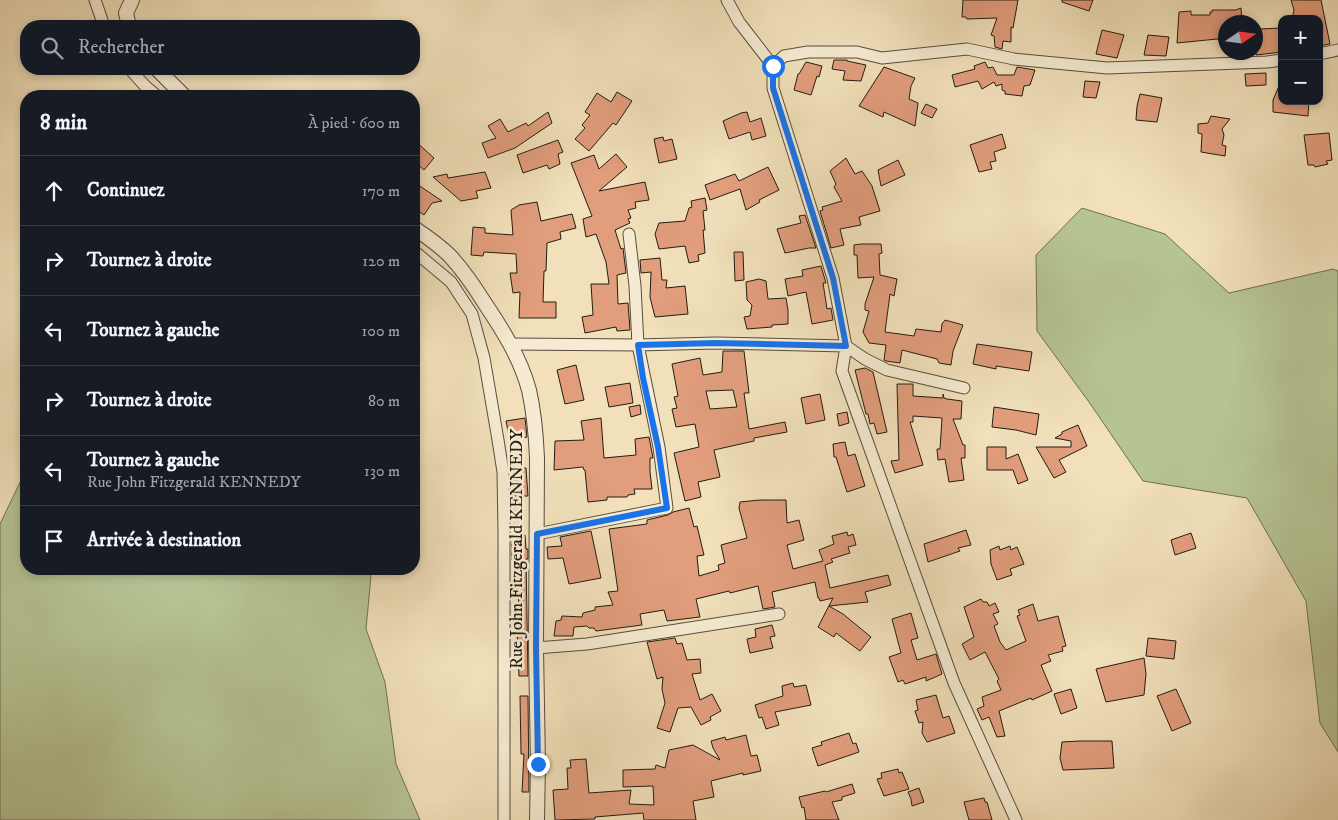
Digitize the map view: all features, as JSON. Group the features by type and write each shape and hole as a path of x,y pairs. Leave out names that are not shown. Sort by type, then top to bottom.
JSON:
{"street":[{"path":"95,0 102,20"},
{"path":"127,20 126,13 132,0"},
{"path":"727,0 739,22 773,66 773,88 833,278 846,346 842,371 954,683 1016,820"},
{"path":"773,66 784,56 808,52 857,52 882,58 967,49 1014,59 1107,68 1278,61"},
{"path":"1323,53 1338,50"},
{"path":"135,75 150,90"},
{"path":"164,75 178,90"},
{"name":"Rue John Fitzgerald KENNEDY","path":"420,233 449,255 463,271 501,326 528,388 536,430 537,820"},
{"path":"537,534 667,508 658,447 638,345 635,286 629,234"},
{"path":"420,256 451,282 472,314 484,358 503,472 504,820"},
{"path":"510,344 638,345 716,343 846,346 865,359 887,370 964,388"},
{"path":"536,648 587,644 779,614"}],"green space":[{"path":"1082,208 1165,234 1229,293 1333,269 1338,271 1338,752 1320,723 1306,601 1247,498 1143,481 1037,331 1036,255"},
{"path":"20,482 20,575 370,575 366,629 385,682 396,764 420,820 0,820 0,524"}],"building":[{"path":"963,0 1018,0 1013,28 1011,27 1011,42 1003,41 1002,49 995,47 994,36 991,35 997,18 967,19 962,17"},
{"path":"1062,0 1093,0 1089,11 1062,2"},
{"path":"1291,0 1321,0 1330,44 1323,45 1323,15 1293,15 1294,10"},
{"path":"1241,8 1242,15 1218,15 1218,40 1177,43 1179,12 1191,11 1191,15 1210,15 1212,10 1236,10"},
{"path":"1278,28 1278,52 1263,54 1263,29"},
{"path":"1102,30 1124,35 1117,58 1096,54"},
{"path":"1148,35 1169,37 1166,56 1144,55"},
{"path":"834,60 847,60 866,65 861,81 843,80 845,71 832,69"},
{"path":"806,62 822,66 811,95 794,90 798,74"},
{"path":"985,62 988,68 993,67 997,75 1014,75 1017,67 1035,70 1030,85 1024,86 1022,96 1005,94 1005,91 1002,90 1002,84 996,86 994,82 982,89 978,81 955,87 952,75 975,69 974,66"},
{"path":"884,67 915,78 911,86 909,99 918,103 915,126 884,112 883,117 859,106"},
{"path":"1266,73 1266,85 1246,86 1245,74"},
{"path":"1085,81 1100,82 1096,98 1083,97"},
{"path":"1278,88 1278,105 1309,105 1308,116 1273,112 1273,100"},
{"path":"617,92 632,101 616,125 613,123 589,151 575,139 585,128 582,125 590,115 585,112 597,93 611,102"},
{"path":"1140,94 1162,98 1157,122 1136,120"},
{"path":"926,104 937,109 932,118 921,113"},
{"path":"548,112 552,123 515,148 488,158 482,143 496,138 488,126 500,119 508,132 526,123 528,126"},
{"path":"747,112 750,122 761,118 766,136 752,140 750,132 729,139 723,121"},
{"path":"1211,116 1230,119 1222,129 1224,135 1222,145 1226,146 1225,156 1201,152 1202,134 1198,133 1198,124 1208,123"},
{"path":"1329,133 1332,160 1326,161 1328,164 1315,167 1314,165 1308,165 1304,135"},
{"path":"1002,134 1006,148 994,152 996,161 990,162 992,169 979,172 970,145"},
{"path":"663,137 664,141 672,139 677,159 659,163 654,139"},
{"path":"558,140 563,152 558,154 560,164 549,169 547,165 523,173 517,155"},
{"path":"420,145 434,158 424,170 420,166"},
{"path":"616,154 627,167 599,191 645,182 649,200 635,202 636,208 628,210 631,218 628,219 630,223 615,230 621,249 623,248 626,273 617,275 618,304 628,303 630,330 617,331 616,327 585,333 582,317 593,315 591,284 609,284 606,262 596,234 586,237 583,219 592,216 571,163 594,155 599,169"},
{"path":"846,158 855,174 862,171 872,186 880,211 859,217 861,225 840,229 844,245 831,248 820,211 823,210 822,207 842,201 834,187 836,184 830,171"},
{"path":"898,160 905,175 881,186 878,170"},
{"path":"768,167 779,190 759,200 760,202 746,210 740,189 710,200 705,185 735,174 739,181"},
{"path":"485,172 491,188 476,191 478,198 461,201 433,177 447,174 448,178"},
{"path":"420,186 442,201 432,203 424,215 420,212"},
{"path":"705,198 707,210 703,211 705,230 703,230 705,253 698,255 699,261 689,263 685,246 659,249 655,234 659,223 685,221 689,208 692,207 691,201"},
{"path":"537,202 541,221 572,214 576,228 560,232 561,239 547,243 543,302 556,302 556,318 519,318 520,292 513,293 510,273 517,273 516,254 484,252 483,256 471,255 473,227 485,228 485,233 513,235 511,210 519,205"},
{"path":"805,215 816,248 785,253 777,229 801,223 799,216"},
{"path":"881,244 882,253 879,254 880,275 897,279 894,296 890,294 885,332 914,336 916,329 941,332 942,324 945,320 963,325 953,351 951,365 939,363 937,359 902,350 900,363 886,361 884,360 886,345 869,343 863,332 869,311 865,310 865,304 874,277 858,278 857,255 854,255 854,245"},
{"path":"734,252 743,252 744,280 735,281"},
{"path":"660,258 662,280 667,280 666,288 685,286 688,314 655,317 650,297 651,272 641,273 640,260"},
{"path":"821,266 826,283 823,283 827,309 831,308 833,320 812,324 806,292 788,296 785,279 803,276 802,270"},
{"path":"759,279 766,281 768,299 786,298 788,324 747,329 744,317 750,316 752,305 747,300 746,282"},
{"path":"977,344 1032,352 1029,371 996,366 996,369 973,364"},
{"path":"723,351 744,351 749,393 744,393 749,429 785,422 787,432 754,438 754,441 714,450 720,477 698,482 701,497 685,501 674,453 699,447 695,424 676,427 672,409 677,408 674,397 678,396 672,364 700,358 703,375 722,372","holes":["733,390 737,407 710,409 706,391"]},
{"path":"576,365 584,400 565,404 557,370"},
{"path":"865,368 873,372 887,432 877,434 874,423 870,424 868,414 866,414 855,370"},
{"path":"630,383 633,403 609,407 605,387"},
{"path":"897,384 913,384 913,396 943,398 943,394 944,398 962,401 961,419 953,419 963,445 965,445 965,458 961,458 964,480 949,482 945,459 938,460 937,449 940,449 942,418 913,416 913,422 910,422 923,465 895,473 891,461 899,460"},
{"path":"820,394 825,420 806,424 801,398"},
{"path":"640,405 641,414 631,417 629,407"},
{"path":"994,407 1039,414 1036,435 992,427"},
{"path":"847,412 849,423 839,426 837,414"},
{"path":"525,418 527,437 510,441 506,421"},
{"path":"601,418 604,458 636,455 635,439 649,437 653,458 650,458 652,489 634,489 635,494 628,495 627,497 607,497 607,500 588,502 585,470 583,467 554,470 555,441 584,440 581,421"},
{"path":"1078,425 1087,446 1059,460 1066,472 1054,478 1036,447 1071,447 1071,441 1055,438 1062,434 1062,432"},
{"path":"845,442 848,456 855,454 865,486 847,492 836,457 834,457 833,444"},
{"path":"987,447 1006,447 1006,459 1018,454 1028,480 1018,484 1013,470 987,470"},
{"path":"526,468 528,496 512,496 510,469"},
{"path":"786,500 787,523 799,520 804,540 787,545 793,569 823,561 819,550 834,544 832,536 847,532 848,536 853,534 856,545 848,547 850,553 831,559 833,562 825,565 830,588 888,575 891,585 865,592 868,602 829,606 843,614 871,637 860,651 836,633 834,637 818,627 833,598 820,601 815,582 772,592 775,607 763,609 758,586 696,599 700,617 667,621 664,610 640,614 642,625 596,631 594,628 587,626 574,627 573,636 554,636 556,621 561,620 562,616 582,617 583,613 595,610 595,607 613,605 608,592 618,591 609,529 647,524 647,520 689,508 694,527 697,526 704,555 697,556 699,576 719,570 718,565 725,563 721,545 747,538 739,508 740,502"},
{"path":"966,530 971,545 958,548 960,551 928,562 924,544"},
{"path":"591,531 601,578 569,584 563,558 548,559 547,547 562,546 560,537"},
{"path":"1191,533 1196,548 1175,555 1171,540"},
{"path":"512,534 525,535 526,549 528,549 528,559 526,559 528,676 519,676 516,609 520,609 512,558"},
{"path":"999,546 1000,550 1010,546 1011,550 1017,547 1024,564 1010,569 1012,575 997,580 991,564 990,550"},
{"path":"981,599 983,602 987,602 989,606 995,603 999,612 993,614 998,624 994,626 1000,642 1006,650 1026,641 1017,616 1020,615 1018,610 1033,604 1038,621 1058,616 1066,646 1062,647 1063,651 1048,655 1051,661 1041,665 1052,691 999,711 1005,736 997,737 989,717 982,720 977,709 984,706 982,697 1001,690 997,681 999,679 985,652 970,660 962,644 974,637 964,607"},
{"path":"911,613 918,638 911,640 917,660 936,654 942,674 926,681 926,677 905,684 903,680 898,682 889,657 901,653 892,619"},
{"path":"772,625 775,636 770,637 773,648 750,653 747,639 756,637 755,629"},
{"path":"675,638 677,644 682,643 687,660 700,659 701,673 692,674 700,700 712,694 721,711 710,717 711,720 701,725 691,707 678,708 670,732 657,728 665,703 662,689 663,677 657,679 647,642"},
{"path":"1148,638 1176,641 1174,659 1146,656"},
{"path":"1144,658 1146,674 1144,695 1106,702 1096,669"},
{"path":"793,683 794,687 806,685 811,705 775,712 779,725 766,729 762,717 759,718 755,705 783,696 782,686"},
{"path":"1071,689 1077,708 1061,714 1054,694"},
{"path":"1176,689 1191,723 1172,731 1157,696"},
{"path":"936,695 943,718 949,716 955,733 927,742 922,733 923,722 919,723 915,711 918,710 916,700"},
{"path":"520,696 528,696 529,792 522,792 524,754 521,754"},
{"path":"849,733 853,744 856,743 859,752 818,766 812,748 822,745 821,742"},
{"path":"746,735 751,756 757,755 761,771 743,775 743,773 711,781 714,797 693,801 696,820 644,820 643,813 595,817 595,819 555,820 553,790 568,789 567,768 571,768 570,760 586,759 589,793 631,790 629,804 654,805 653,786 623,787 623,770 655,769 656,765 665,768 669,750 693,745 720,760 711,741 725,737 726,740"},
{"path":"1112,741 1114,768 1063,770 1060,758 1062,742"},
{"path":"898,769 899,773 902,772 909,789 884,796 877,779 882,778 881,773"},
{"path":"852,784 855,793 842,797 842,800 832,802 839,820 806,820 804,807 802,808 799,797 826,792"},
{"path":"919,788 924,802 912,806 908,792"},
{"path":"984,798 992,820 969,820 964,802"}],"route":[{"path":"538,764 537,534 667,508 658,447 638,345 716,343 846,346 833,278 773,88 773,66"}]}
